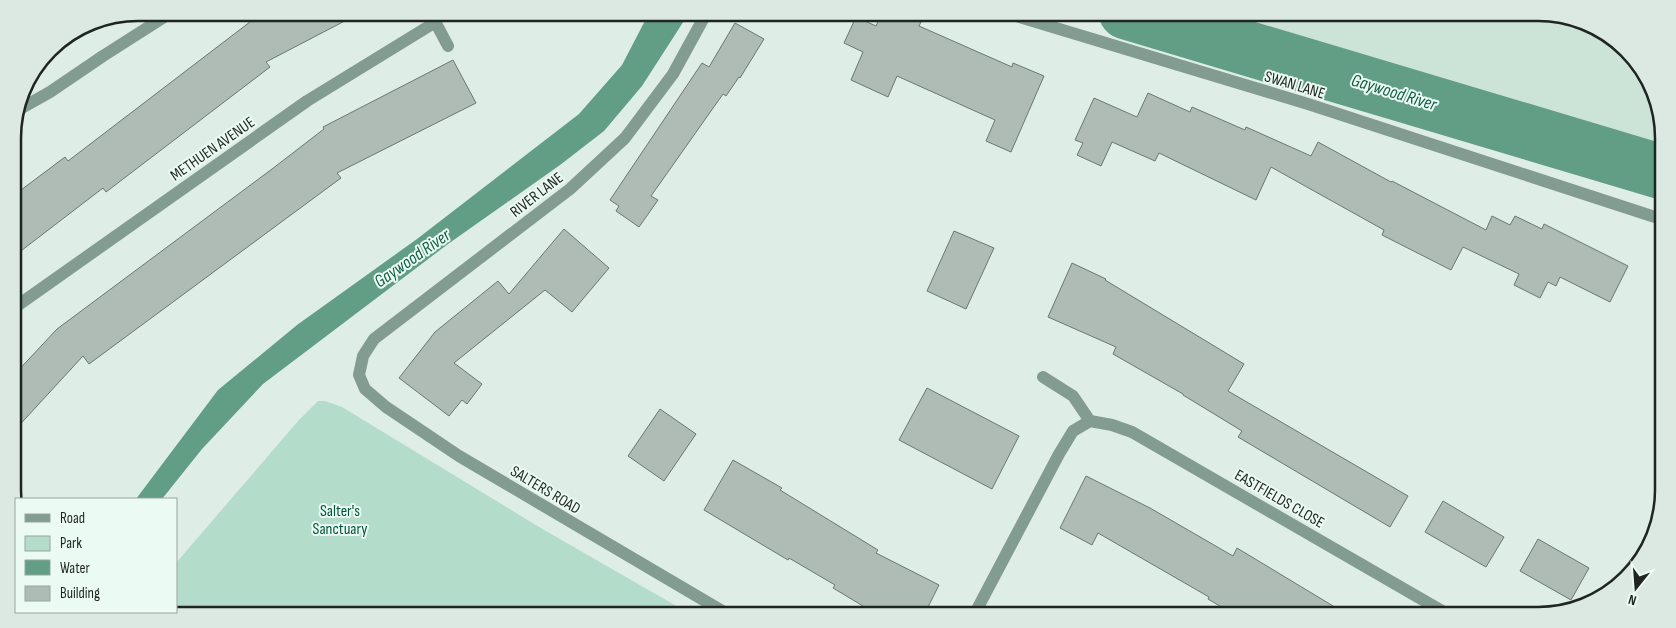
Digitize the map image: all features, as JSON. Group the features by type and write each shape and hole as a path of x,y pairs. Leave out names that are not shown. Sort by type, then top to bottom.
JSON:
{"street":[{"path":"26,106 50,92 158,21"},
{"name":"METHUEN AVENUE","path":"22,303 307,101 427,21"},
{"path":"434,21 448,46"},
{"name":"RIVER LANE","path":"359,374 363,356 374,338 570,189 625,138 673,74 702,21"},
{"name":"SWAN LANE","path":"1033,21 1308,104 1655,217"},
{"name":"SALTERS ROAD","path":"359,374 365,389 386,408 459,456 716,607"},
{"path":"979,606 1059,454 1073,431 1090,421 1073,396 1043,377"},
{"name":"EASTFIELDS CLOSE","path":"1090,421 1132,432 1434,606"}],"shaded area":[{"path":"1180,21 1538,21 1575,27 1603,41 1615,50 1631,67 1639,80 1651,108 1654,123 1655,162 1444,102"}],"green space":[{"name":"Salter's Sanctuary","path":"318,401 325,401 342,407 539,527 677,607 178,607 178,561 299,420"}],"water":[{"path":"645,21 684,21 642,86 604,131 560,165 448,244 263,384 202,449 163,498 137,498 218,390 297,325 417,239 579,114 622,65"}],"building":[{"path":"251,21 345,21 266,62 270,67 106,192 103,188 22,250 22,189 65,157 68,161"},
{"path":"854,21 865,21 876,26 878,21 919,21 921,22 919,26 1012,67 1013,63 1044,76 1011,152 986,141 995,120 897,76 888,97 851,80 863,52 844,43"},
{"path":"735,23 764,39 740,78 726,96 723,94 651,196 658,200 639,227 616,211 619,206 610,200 702,63 709,67"},
{"path":"453,60 476,103 337,173 341,178 89,364 83,356 21,423 21,367 57,329 272,169 324,129 323,127"},
{"path":"1148,93 1190,112 1192,107 1245,130 1246,127 1311,156 1318,142 1391,182 1486,230 1492,216 1510,225 1515,216 1542,229 1544,224 1628,266 1610,302 1560,277 1556,286 1548,282 1540,298 1514,285 1519,274 1463,247 1451,270 1382,235 1384,230 1271,167 1256,200 1159,153 1155,161 1112,142 1101,166 1077,155 1083,143 1075,140 1094,98 1137,117"},
{"path":"564,229 609,268 572,312 545,290 454,363 482,384 467,404 462,400 449,416 399,378 435,332 498,281 509,294"},
{"path":"954,231 994,248 966,309 927,291"},
{"path":"1072,263 1106,279 1244,364 1228,391 1408,496 1390,527 1238,437 1242,431 1183,394 1113,354 1116,347 1048,317"},
{"path":"927,388 1019,436 992,489 899,440"},
{"path":"660,409 696,434 664,481 628,456"},
{"path":"733,460 782,488 780,490 878,550 876,553 939,585 928,606 864,606 833,588 835,585 789,558 788,560 704,510"},
{"path":"1086,476 1150,508 1233,556 1237,548 1333,606 1220,606 1208,599 1209,597 1098,533 1092,545 1060,528"},
{"path":"1443,501 1504,537 1486,567 1425,532"},
{"path":"1538,539 1589,568 1571,600 1520,571"}],"waterway":[{"name":"Gaywood River","path":"1156,21 1655,170"}]}
